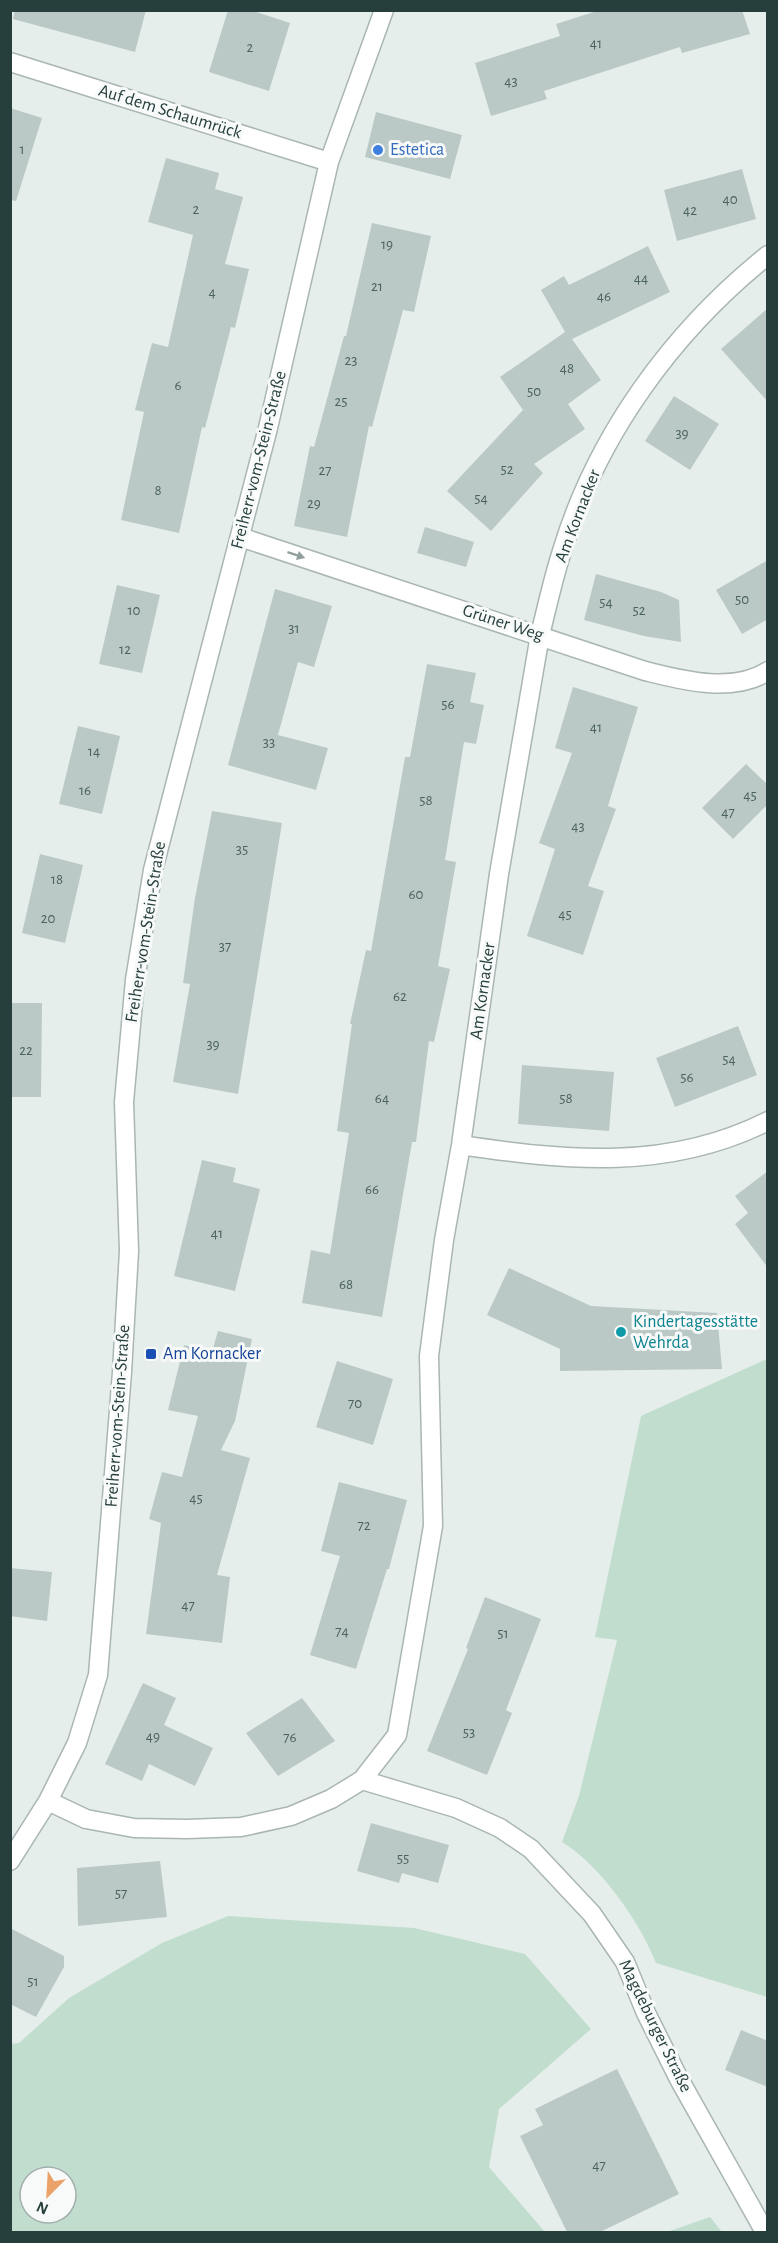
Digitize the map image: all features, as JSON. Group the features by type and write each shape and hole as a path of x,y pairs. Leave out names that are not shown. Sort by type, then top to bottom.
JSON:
{"street":[{"name":"Freiherr-vom-Stein-Straße","path":"10,1861 48,1801 77,1743 98,1675 124,1347 129,1251 124,1102 135,980 153,870 268,428 328,162 384,10"},
{"name":"Auf dem Schaumrück","path":"10,62 328,162"},
{"name":"Am Kornacker","path":"48,1801 86,1819 134,1828 241,1827 291,1816 331,1799 362,1780 397,1735 433,1526 429,1356 444,1240 462,1145 499,874 540,635 562,550 585,490 616,428 652,374 690,326 723,292 768,255"},
{"name":"Grüner Weg","path":"240,537 645,671 685,680 742,681 768,671"},
{"path":"462,1145 544,1158 623,1158 690,1150 768,1121"},
{"name":"Magdeburger Straße","path":"362,1780 456,1808 500,1828 531,1849 592,1914 625,1962 646,2013 674,2069 764,2224"}],"green space":[{"path":"767,1359 767,1997 656,1963 640,1930 617,1896 590,1865 562,1842 579,1796 617,1640 595,1637 641,1416"},
{"path":"228,1916 414,1928 525,1954 591,2029 499,2109 489,2167 545,2232 11,2232 11,2044 19,2043 69,1998 162,1943"},
{"path":"710,2217 722,2232 667,2232"}],"building":[{"path":"15,10 146,10 135,52 13,19"},
{"path":"228,10 250,10 290,23 269,91 209,72"},
{"path":"600,10 742,10 750,34 682,53 680,47 544,91 547,99 491,116 475,63 560,36 556,24"},
{"path":"10,108 42,118 16,201 10,200"},
{"path":"376,112 462,135 450,179 365,157"},
{"path":"166,158 219,173 215,189 243,197 225,264 249,269 235,328 231,327 205,428 202,427 179,533 121,520 144,412 135,410 152,343 168,347 193,235 148,222"},
{"path":"742,169 756,219 677,241 664,190"},
{"path":"372,223 431,236 414,312 403,310 372,427 369,426 347,537 294,526 310,446 314,447 344,336 346,336"},
{"path":"648,246 670,292 572,339 601,380 568,404 585,429 534,464 543,473 491,531 447,491 523,410 500,377 565,332 541,290 564,276 569,285"},
{"path":"768,308 768,402 721,349"},
{"path":"674,396 719,424 690,470 645,441"},
{"path":"425,527 474,542 466,567 417,553"},
{"path":"768,560 768,619 742,634 716,590"},
{"path":"596,574 661,592 679,600 681,642 644,636 584,620"},
{"path":"117,585 160,595 142,673 99,664"},
{"path":"275,589 332,606 314,667 298,662 278,735 328,748 316,790 228,765"},
{"path":"427,664 476,673 470,702 484,705 476,744 464,742 445,860 456,862 438,966 450,969 434,1042 429,1041 416,1142 412,1142 382,1317 302,1303 311,1250 330,1254 349,1133 337,1131 352,1024 350,1024 366,950 371,951 405,757 410,757"},
{"path":"573,687 638,707 608,806 616,809 588,886 604,891 583,955 527,936 555,849 539,843 572,753 555,748"},
{"path":"78,726 120,736 102,814 59,804"},
{"path":"746,764 768,785 768,804 733,839 702,808"},
{"path":"212,811 282,823 238,1094 173,1082 190,984 183,983 195,898"},
{"path":"40,854 83,865 65,943 22,933"},
{"path":"10,1003 42,1003 41,1097 10,1097"},
{"path":"738,1026 757,1075 675,1107 656,1058"},
{"path":"522,1065 614,1072 609,1131 518,1124"},
{"path":"202,1160 236,1168 233,1182 260,1189 235,1291 174,1276"},
{"path":"768,1171 768,1268 735,1224 748,1213 735,1196"},
{"name":"Kindertagesstätte Wehrda","path":"509,1268 591,1306 717,1313 722,1369 560,1371 560,1349 487,1315"},
{"path":"218,1331 252,1339 235,1421 221,1450 250,1458 217,1575 230,1577 222,1643 146,1634 161,1523 149,1519 162,1472 182,1477 198,1416 168,1410 184,1345 212,1352"},
{"path":"337,1361 393,1379 373,1445 316,1427"},
{"path":"339,1482 407,1500 389,1569 387,1569 356,1669 310,1655 340,1556 321,1551"},
{"path":"10,1568 52,1572 47,1621 10,1616"},
{"path":"485,1597 541,1619 506,1710 512,1713 487,1775 427,1751 468,1649 466,1648"},
{"path":"143,1683 176,1698 164,1725 213,1748 195,1786 149,1764 142,1781 105,1764"},
{"path":"302,1698 335,1741 278,1776 246,1733"},
{"path":"371,1823 449,1845 438,1883 402,1873 399,1883 357,1871"},
{"path":"160,1861 167,1917 78,1926 77,1868"},
{"path":"10,1928 64,1956 64,1967 36,2017 10,2004"},
{"path":"741,2030 768,2041 768,2087 725,2070"},
{"path":"617,2069 679,2194 600,2232 567,2232 520,2136 543,2125 535,2109"}],"place":[{"name":"Estetica","path":"378,150"},
{"name":"Kindertagesstätte Wehrda","path":"621,1332"},
{"name":"Am Kornacker","path":"151,1354"}]}
